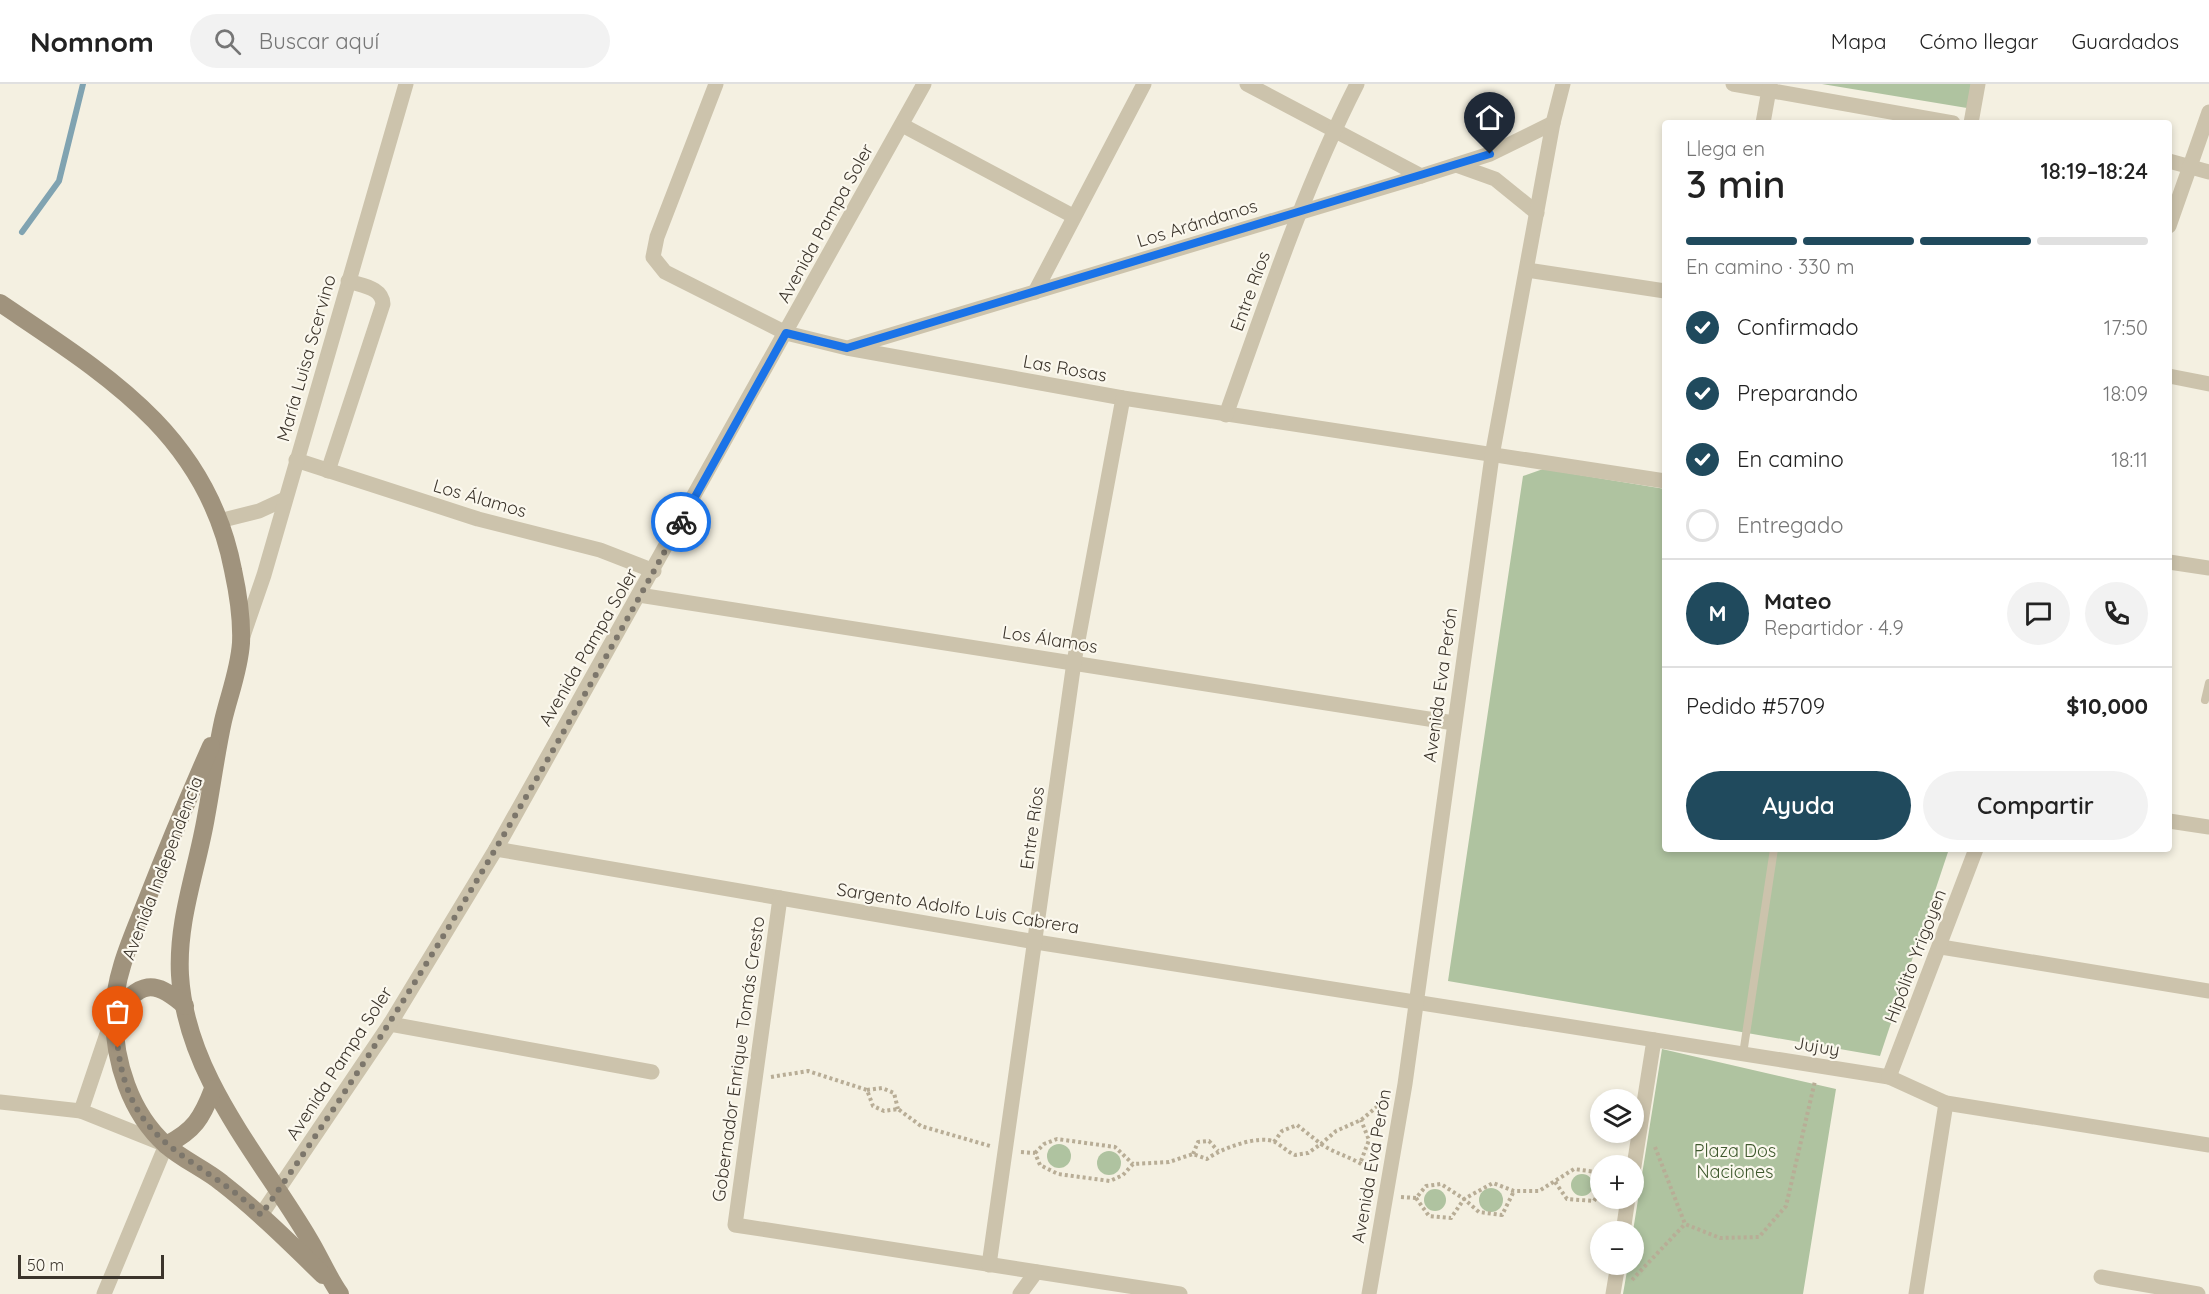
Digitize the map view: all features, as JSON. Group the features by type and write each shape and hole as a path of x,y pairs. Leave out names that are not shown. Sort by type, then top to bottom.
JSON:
{"main road":[{"name":"Avenida Independencia","path":"0,303 106,375 155,418 192,466 229,546 237,591 241,641 236,678 223,720 181,813 130,942 117,989 114,1014 120,1065 129,1096 147,1124 166,1145 215,1177 261,1215 337,1290"},
{"name":"Avenida Independencia","path":"223,720 206,821 183,912 180,974 185,1006 213,1089 309,1239 337,1290"},
{"path":"114,1014 132,992 149,988 166,989 185,1006"},
{"path":"166,1145 188,1134 205,1112 213,1089"}],"street":[{"name":"María Luisa Scervino","path":"241,641 264,575 406,84"},
{"name":"Las Rosas","path":"716,84 657,237 653,257 665,272 786,333 847,348 1123,398 1662,481"},
{"name":"Avenida Pampa Soler","path":"261,1215 390,1024 496,849 654,571 924,84"},
{"path":"1035,292 1072,216 1144,84"},
{"path":"1247,84 1420,176"},
{"name":"Entre Ríos","path":"1226,415 1298,214 1333,131 1357,84"},
{"name":"Avenida Eva Perón","path":"1369,1294 1405,1084 1492,456 1553,123 1563,84"},
{"path":"1733,84 1770,87 1938,120"},
{"path":"1972,120 1978,84"},
{"path":"1764,120 1770,87"},
{"path":"2172,217 2209,112"},
{"name":"Los Arándanos","path":"847,348 1456,165 1490,154 1553,123"},
{"path":"902,124 1072,216"},
{"path":"2172,162 2209,172"},
{"path":"1456,165 1495,179 1537,213"},
{"path":"1527,270 1662,291"},
{"path":"328,471 383,304 383,297 376,290 348,281"},
{"path":"2172,377 2209,384"},
{"name":"Entre Ríos","path":"989,1265 1074,662 1123,398"},
{"name":"Los Álamos","path":"296,460 478,519 600,550 654,571"},
{"path":"219,521 259,511 285,499"},
{"path":"2172,562 2209,568"},
{"name":"Los Álamos","path":"639,595 1455,723"},
{"path":"2172,821 2209,827"},
{"name":"Sargento Adolfo Luis Cabrera","path":"496,849 1036,942 1415,1001"},
{"name":"Hipólito Yrigoyen","path":"1889,1077 1941,946 1975,852"},
{"name":"Gobernador Enrique Tomás Cresto","path":"780,898 735,1226 989,1265"},
{"path":"1941,946 2209,991"},
{"name":"Jujuy","path":"1415,1001 1889,1077 1946,1103 2209,1145"},
{"path":"81,1112 114,1014"},
{"path":"390,1024 652,1072"},
{"path":"1644,1101 1653,1040"},
{"path":"0,1102 81,1112 166,1145 104,1294"},
{"path":"1916,1294 1946,1103"},
{"path":"989,1265 1180,1294"},
{"path":"1020,1294 1036,1272"},
{"path":"1619,1275 1620,1290"},
{"path":"2101,1277 2198,1294"}],"lane":[{"path":"2205,700 2209,684"},
{"path":"1743,1054 1774,852"}],"path":[{"path":"1644,1119 1685,1224 1720,1238 1759,1237 1786,1206 1819,1066"},
{"path":"755,1079 808,1071 867,1090 882,1088 894,1093 898,1110 921,1126 1006,1150 1035,1153"},
{"path":"1035,1153 1040,1165 1058,1174 1110,1181 1123,1175 1133,1164 1169,1162 1193,1154 1207,1159 1218,1151 1254,1141 1274,1142 1295,1155 1308,1153 1336,1131 1361,1120 1405,1084"},
{"path":"867,1090 873,1106 884,1112 898,1110"},
{"path":"1360,1161 1369,1140 1361,1120"},
{"path":"1274,1142 1282,1131 1297,1125 1335,1154 1360,1161 1399,1197 1416,1198"},
{"path":"1035,1153 1044,1144 1057,1139 1114,1147 1133,1164"},
{"path":"1193,1154 1198,1142 1209,1141 1218,1151"},
{"path":"1416,1198 1429,1216 1451,1218 1464,1199 1493,1183 1514,1191 1539,1191 1574,1169 1590,1171"},
{"path":"1555,1182 1567,1198 1590,1201"},
{"path":"1416,1198 1426,1186 1441,1184 1479,1212 1502,1215 1514,1191"},
{"path":"1620,1290 1685,1224"}],"green space":[{"path":"1822,84 1971,84 1967,108"},
{"path":"1543,469 1662,489 1662,852 1948,852 1880,1056 1448,981 1523,476"},
{"name":"Plaza Dos Naciones","path":"1662,1049 1836,1089 1803,1294 1623,1294 1626,1275 1644,1275 1644,1221 1635,1221 1637,1209 1644,1209 1644,1162"},
{"path":"1059,1144 1068,1147 1071,1156 1068,1165 1059,1168 1050,1165 1047,1156 1050,1147"},
{"path":"1109,1151 1118,1154 1121,1163 1118,1172 1109,1175 1100,1172 1097,1163 1100,1154"},
{"path":"1586,1175 1590,1177 1590,1193 1582,1196 1574,1193 1571,1185 1574,1177"},
{"path":"1491,1188 1499,1192 1503,1200 1499,1208 1491,1212 1483,1208 1479,1200 1483,1192"},
{"path":"1435,1189 1443,1192 1446,1200 1443,1208 1435,1211 1427,1208 1424,1200 1427,1192"}],"waterway":[{"path":"22,232 59,181 83,84"}],"way so far":[{"path":"118,1048 120,1065 129,1096 147,1124 166,1145 215,1177 261,1215 390,1024 496,849 681,522"}],"route":[{"path":"681,522 786,333 847,348 1490,154"}]}
